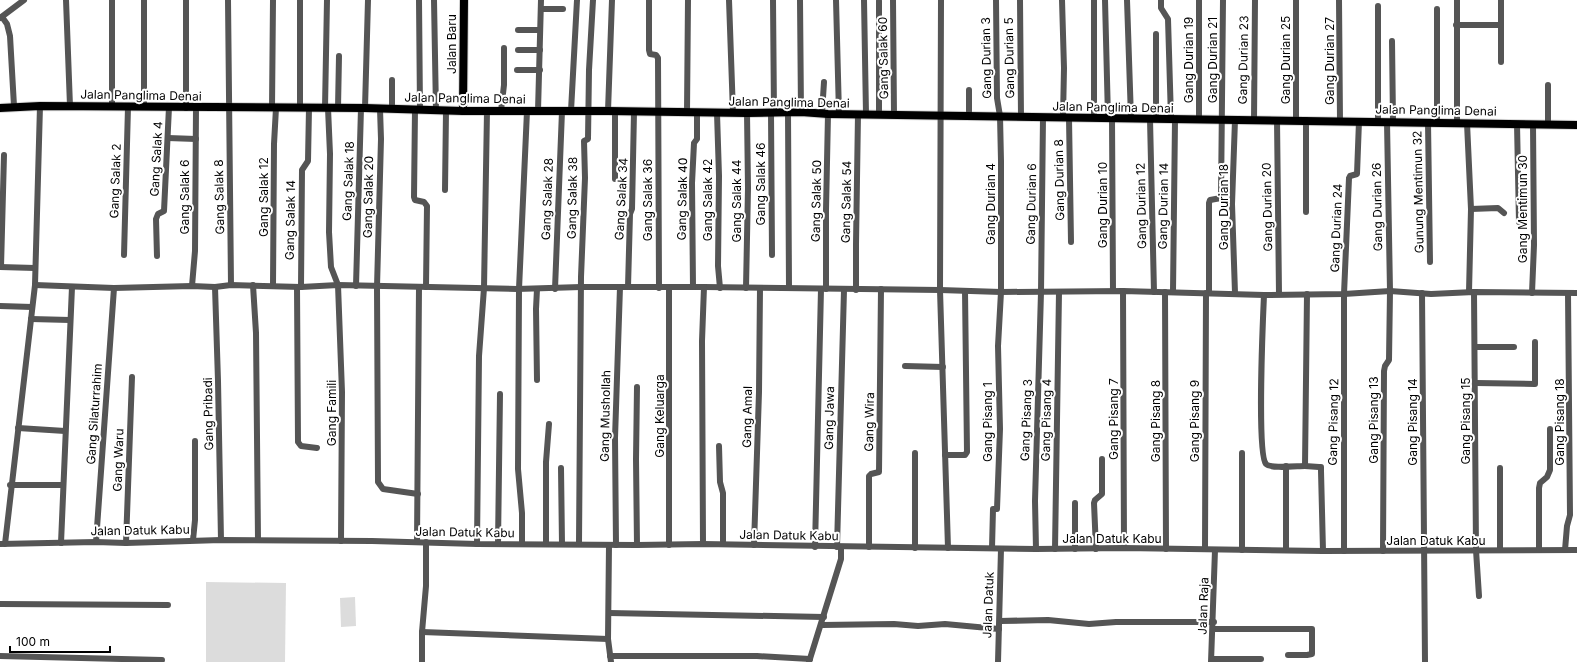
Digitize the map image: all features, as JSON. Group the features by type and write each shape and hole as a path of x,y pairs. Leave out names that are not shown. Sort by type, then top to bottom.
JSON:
{"main road":[{"name":"Jalan Baru","path":"463,112 464,0"},
{"name":"Jalan Panglima Denai","path":"0,108 14,106 70,106 186,108 363,108 463,112 612,111 747,114 801,112 825,114 1000,116 1043,118 1577,124"}],"street":[{"path":"14,106 10,36 7,24 1,18 24,0"},
{"path":"66,0 70,106"},
{"path":"112,0 112,107"},
{"path":"144,0 144,107"},
{"path":"186,0 186,108"},
{"name":"Gang Salak 8","path":"228,0 231,285"},
{"name":"Gang Salak 12","path":"273,0 273,286"},
{"path":"300,0 300,108"},
{"name":"Gang Famili","path":"327,0 327,108 330,154 329,232 331,267 338,285 342,392 341,541"},
{"name":"Gang Salak 18","path":"356,286 368,0"},
{"path":"418,542 423,287 427,206 424,202 415,200 414,197 419,0"},
{"path":"434,0 436,111"},
{"path":"538,111 541,0"},
{"path":"571,111 577,0"},
{"name":"Gang Salak 38","path":"579,544 584,141 588,139 593,0"},
{"path":"612,0 612,111 615,179"},
{"name":"Gang Salak 36","path":"649,0 649,50 650,54 656,55 658,58 659,288"},
{"path":"687,112 688,0"},
{"path":"729,0 733,113"},
{"name":"Gang Salak 46","path":"772,255 773,0"},
{"path":"800,0 801,112"},
{"path":"836,0 839,114"},
{"name":"Gang Salak 54","path":"856,290 856,244 862,114 864,0"},
{"name":"Gang Salak 60","path":"893,0 894,115"},
{"path":"940,0 940,290 948,548"},
{"name":"Gang Durian 3","path":"996,0 997,98 1000,116"},
{"name":"Gang Durian 5","path":"1020,0 1021,117"},
{"name":"Gang Durian 8","path":"1062,0 1071,242"},
{"path":"1094,0 1094,118"},
{"name":"Gang Durian 10","path":"1105,0 1110,118 1113,291"},
{"path":"1128,0 1131,118"},
{"name":"Gang Durian 14","path":"1161,0 1161,8 1168,20 1173,120 1173,292"},
{"name":"Gang Durian 19","path":"1199,0 1199,120"},
{"name":"Gang Durian 21","path":"1209,239 1210,200 1221,198 1223,0"},
{"name":"Gang Durian 23","path":"1254,121 1255,0"},
{"name":"Gang Durian 25","path":"1296,0 1296,120"},
{"name":"Gang Durian 27","path":"1339,0 1340,121"},
{"path":"1457,0 1457,123"},
{"path":"1501,0 1501,62"},
{"path":"878,114 879,1"},
{"path":"1378,6 1378,122"},
{"path":"541,9 563,9"},
{"name":"Gunung Mentimun 32","path":"1430,262 1437,9"},
{"path":"1456,25 1500,25"},
{"path":"518,30 540,30"},
{"name":"Gang Durian 12","path":"1154,292 1153,119 1156,34"},
{"name":"Gang Durian 26","path":"1390,291 1390,121 1392,41"},
{"path":"501,111 504,85 504,48"},
{"path":"518,50 540,50"},
{"path":"338,108 339,56"},
{"path":"517,70 540,70"},
{"path":"392,80 392,109"},
{"name":"Gang Salak 50","path":"815,547 826,210 824,82"},
{"path":"1548,85 1548,124"},
{"path":"969,90 969,116"},
{"path":"2,544 18,428 34,285 40,106"},
{"name":"Gang Salak 2","path":"124,255 128,107"},
{"name":"Gang Salak 4","path":"157,256 156,219 158,214 164,211 170,107"},
{"name":"Gang Salak 6","path":"192,286 195,252 196,108"},
{"name":"Gang Salak 14","path":"309,108 308,161 302,170 299,287 298,442 301,446 317,448"},
{"name":"Gang Salak 20","path":"380,109 381,139 377,287 378,482 383,489 418,494"},
{"path":"445,190 446,111"},
{"path":"477,544 479,356 484,288 487,111"},
{"path":"522,544 522,513 518,469 520,363 519,289 527,111"},
{"name":"Gang Salak 28","path":"555,289 562,111"},
{"name":"Gang Salak 34","path":"628,287 630,214 632,209 634,164 634,112"},
{"name":"Gang Salak 40","path":"693,287 692,183 694,143 697,139 697,112"},
{"path":"788,112 789,288"},
{"name":"Gang Salak 42","path":"718,113 718,266 720,288"},
{"name":"Gang Salak 44","path":"746,288 748,188 747,114"},
{"name":"Gang Durian 4","path":"1000,116 1001,292"},
{"name":"Gang Durian 6","path":"1041,292 1043,118"},
{"name":"Gang Durian 18","path":"1235,120 1232,204 1235,293"},
{"name":"Gang Durian 20","path":"1277,120 1279,294"},
{"path":"1306,120 1306,212"},
{"name":"Gang Durian 24","path":"1344,294 1349,178 1350,176 1357,174 1359,121"},
{"name":"Gang Pisang 15","path":"1467,123 1476,383 1476,550 1479,596"},
{"path":"1517,124 1519,222"},
{"name":"Gang Mentimun 30","path":"1532,293 1534,245 1533,124"},
{"path":"168,138 196,139"},
{"path":"4,155 0,267 35,268"},
{"path":"1471,208 1498,208 1504,213"},
{"name":"Gang Pisang 9","path":"1205,550 1209,239"},
{"path":"34,285 114,288 192,286 215,287 231,285 299,287 338,285 519,289 581,287 704,287 1001,292 1123,290 1264,295 1344,294 1390,291 1422,293 1577,293"},
{"path":"253,285 256,333 258,540"},
{"path":"61,543 62,485 72,287"},
{"name":"Gang Pribadi","path":"215,287 221,540"},
{"name":"Gang Mushollah","path":"610,659 608,639 608,557 611,546 620,287"},
{"path":"703,544 702,341 704,287"},
{"name":"Gang Silaturrahim","path":"96,542 114,288"},
{"name":"Gang Keluarga","path":"669,288 669,545"},
{"name":"Gang Amal","path":"754,545 760,288"},
{"path":"537,289 537,380"},
{"name":"Gang Wira","path":"869,547 869,476 879,472 881,289"},
{"name":"Gang Jawa","path":"809,661 822,625 841,558 844,290"},
{"name":"Gang Pisang 7","path":"1123,290 1124,548"},
{"path":"945,455 965,455 967,452 965,291"},
{"name":"Gang Pisang 13","path":"1383,551 1384,371 1385,366 1390,360 1390,291"},
{"name":"Gang Pisang 1","path":"992,548 993,509 997,509 1000,429 998,346 1001,292"},
{"name":"Gang Pisang 3","path":"1036,549 1035,501 1041,292"},
{"name":"Gang Pisang 4","path":"1055,550 1059,292"},
{"name":"Gang Pisang 8","path":"1165,292 1166,549"},
{"name":"Gang Pisang 14","path":"1422,293 1425,662"},
{"name":"Gang Pisang 18","path":"1566,550 1567,526 1570,515 1568,293"},
{"path":"1305,466 1307,294"},
{"name":"Gang Pisang 12","path":"1344,294 1344,551"},
{"path":"1264,295 1261,430 1263,458 1266,463 1271,466 1305,466 1321,468 1323,551"},
{"path":"0,306 32,307"},
{"path":"31,319 70,320"},
{"path":"1476,383 1535,384 1535,342"},
{"path":"1475,347 1514,348"},
{"path":"905,366 942,367"},
{"name":"Gang Waru","path":"126,543 132,377"},
{"path":"637,386 637,545"},
{"path":"498,544 500,394"},
{"path":"546,544 546,462 549,424"},
{"path":"18,428 65,431"},
{"path":"1539,550 1539,488 1540,483 1547,477 1550,470 1550,429"},
{"path":"193,540 195,520 195,441"},
{"path":"719,446 720,482 723,504 723,544"},
{"path":"915,453 915,548"},
{"path":"1242,453 1242,550"},
{"path":"1096,549 1094,503 1095,500 1102,494 1102,460"},
{"path":"1286,466 1286,550"},
{"path":"561,468 562,544"},
{"path":"1500,468 1500,550"},
{"path":"10,485 62,485"},
{"path":"1075,503 1075,549"},
{"name":"Jalan Datuk Kabu","path":"2,544 258,540 477,544 579,544 611,546 723,544 840,548 992,548 1055,550 1124,548 1323,551 1577,550"},
{"path":"422,662 422,632 426,586 426,542"},
{"name":"Jalan Datuk","path":"998,662 1001,549"},
{"name":"Jalan Raja","path":"1211,661 1214,622 1215,550"},
{"path":"0,604 168,605"},
{"path":"609,613 824,617"},
{"path":"1000,620 1048,620 1089,624 1132,621 1214,622"},
{"path":"822,625 894,624 918,626 945,624 998,629"},
{"path":"1213,629 1312,629 1312,654 1288,655"},
{"path":"422,632 608,639"},
{"path":"0,656 162,660"},
{"path":"610,659 756,656 809,661"},
{"path":"1211,661 1261,659"}],"shaded area":[{"path":"206,582 286,583 285,662 206,662"},
{"path":"355,597 356,626 341,627 340,598"}]}
